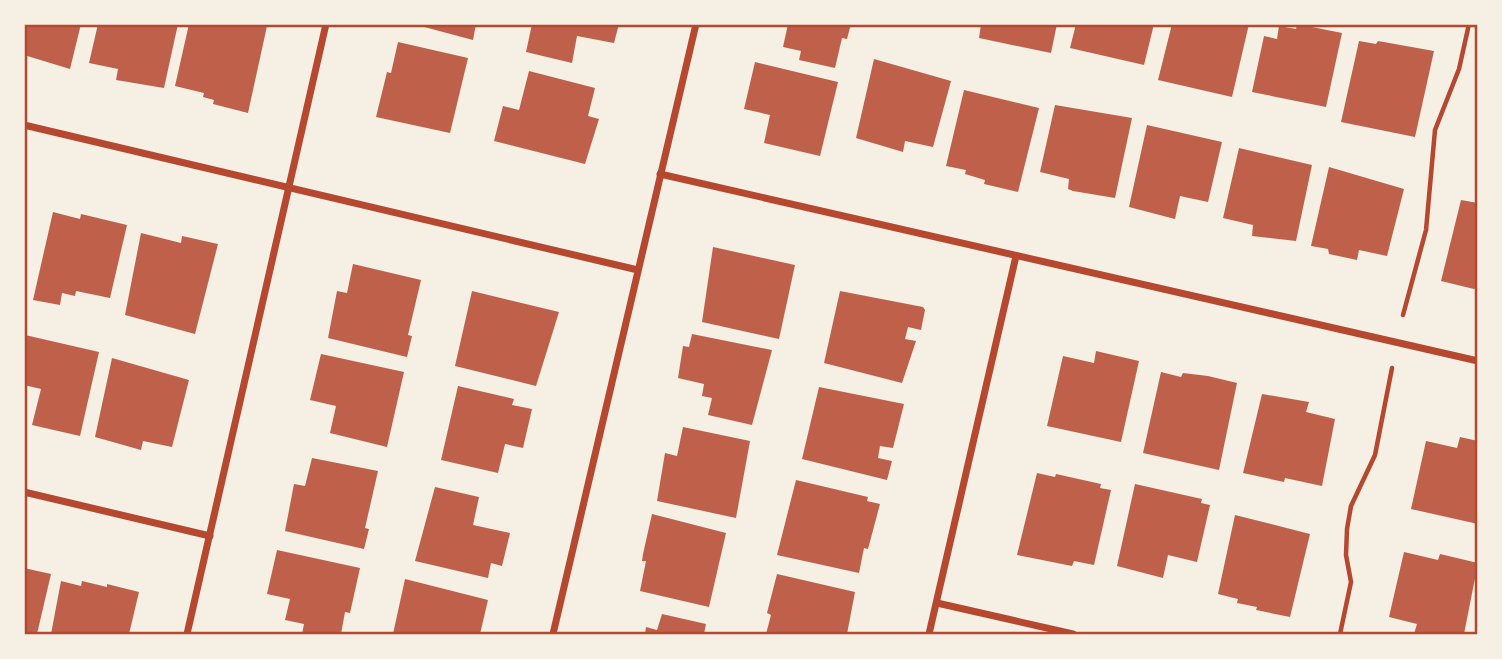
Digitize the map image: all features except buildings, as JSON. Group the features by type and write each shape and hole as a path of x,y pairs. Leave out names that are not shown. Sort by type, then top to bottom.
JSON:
{"street":[{"path":"187,635 327,24"},
{"path":"553,635 696,24"},
{"path":"24,125 638,270"},
{"path":"660,174 1478,361"},
{"path":"929,635 1016,256"},
{"path":"24,492 210,536"},
{"path":"937,603 1073,635"}]}
